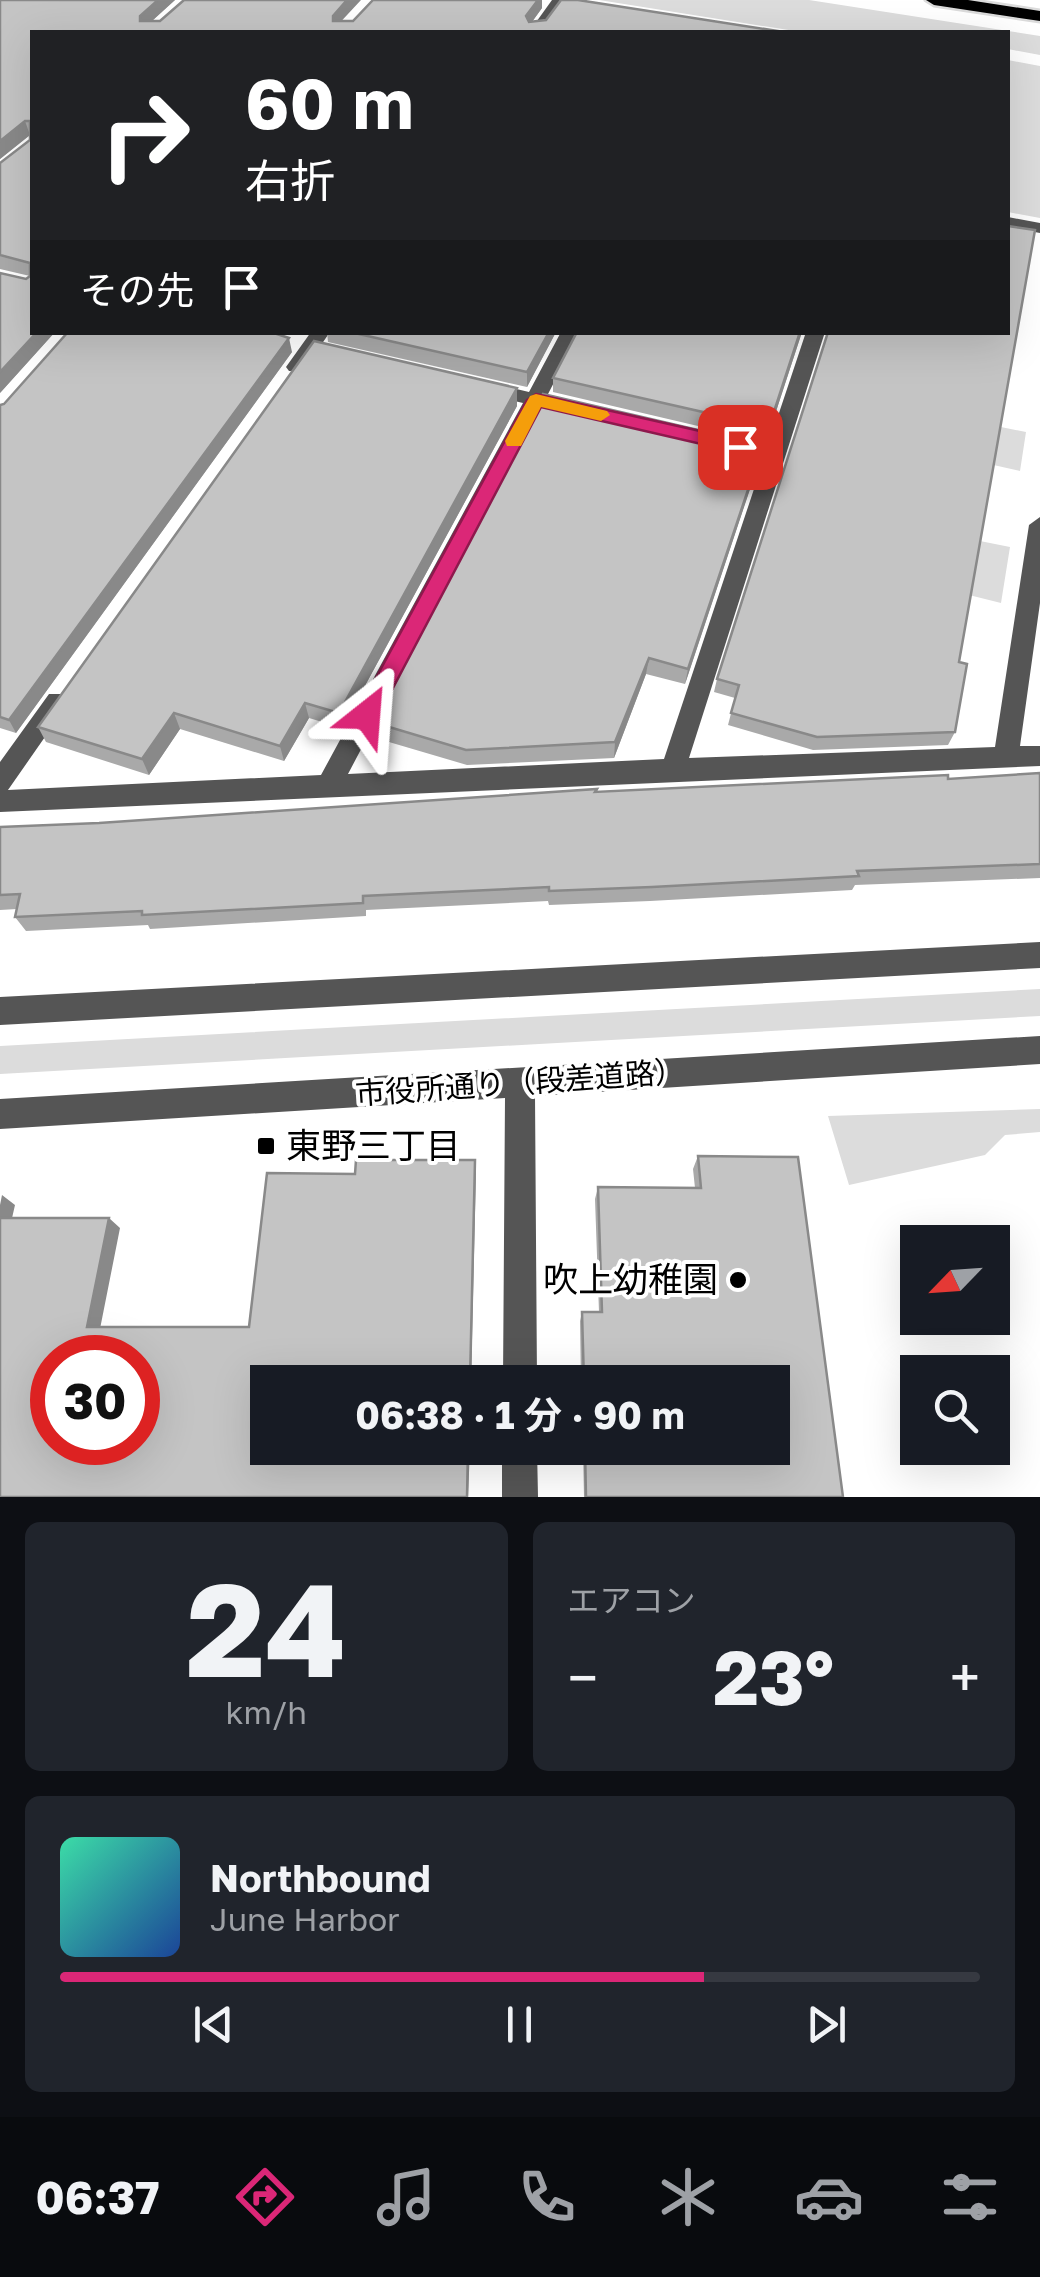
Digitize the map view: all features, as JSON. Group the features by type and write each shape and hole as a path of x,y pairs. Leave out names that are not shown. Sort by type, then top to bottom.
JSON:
{"highway":[{"path":"934,0 1040,16"}],"street":[{"path":"537,30 559,0"},
{"path":"1010,222 1040,228"},
{"path":"329,785 570,335"},
{"path":"672,768 815,335"},
{"path":"288,380 314,344"},
{"path":"461,382 591,413"},
{"path":"700,438 773,454"},
{"path":"1006,758 1040,525"},
{"path":"0,782 69,686"},
{"path":"0,801 672,768 1040,756"},
{"path":"0,1011 1040,954"},
{"name":"市役所通り（段差道路）","path":"0,1114 1040,1050"},
{"path":"520,1084 520,1365"},
{"path":"520,1465 520,1497"}],"shaded area":[{"path":"599,0 809,0 1002,30 788,30"},
{"path":"1010,31 1040,36 1040,55 1010,49"},
{"path":"1010,60 1040,66 1040,218 1010,212"},
{"path":"996,426 1026,432 1020,471 989,464"},
{"path":"975,540 1010,547 1001,603 941,588"},
{"path":"1040,989 1040,1016 0,1074 0,1046"},
{"path":"1040,1109 1040,1132 1005,1135 985,1155 849,1185 828,1116"}],"building":[{"path":"0,0 158,0 140,16 140,21 160,21 184,0 347,0 333,21 353,21 373,0 538,0 526,16 529,22 546,20 561,0 578,0 771,30 30,30 30,121 0,141"},
{"path":"30,140 30,263 0,255 0,163"},
{"path":"1010,226 1035,230 959,662 967,664 955,732 817,737 731,713 739,685 717,679 827,335 1010,335"},
{"path":"0,273 26,279 30,276 30,335 34,335 0,372"},
{"path":"65,335 289,338 9,720 0,717 0,405"},
{"path":"363,335 547,335 527,372"},
{"path":"575,335 799,335 769,427 553,378"},
{"path":"314,341 517,388 339,713 305,703 280,746 174,713 142,759 38,727"},
{"path":"543,394 763,445 688,669 649,658 615,742 466,750 369,721"},
{"path":"1040,773 1040,864 857,871 859,876 652,887 549,891 549,887 363,896 363,903 142,915 142,911 15,917 20,894 0,895 0,827 597,789 595,792"},
{"path":"698,1156 798,1157 843,1497 586,1497 585,1465 790,1465 790,1365 584,1365 582,1312 602,1312 598,1187 701,1188"},
{"path":"356,1160 475,1160 470,1365 250,1365 250,1465 468,1465 467,1497 0,1497 0,1218 109,1218 87,1327 249,1327 267,1173 355,1174"}],"slow traffic":[{"path":"514,441 536,400 601,415"}],"place":[{"name":"東野三丁目","path":"266,1146"},
{"name":"吹上幼稚園","path":"738,1280"}],"route":[{"path":"367,715 536,400 740,447"}]}
